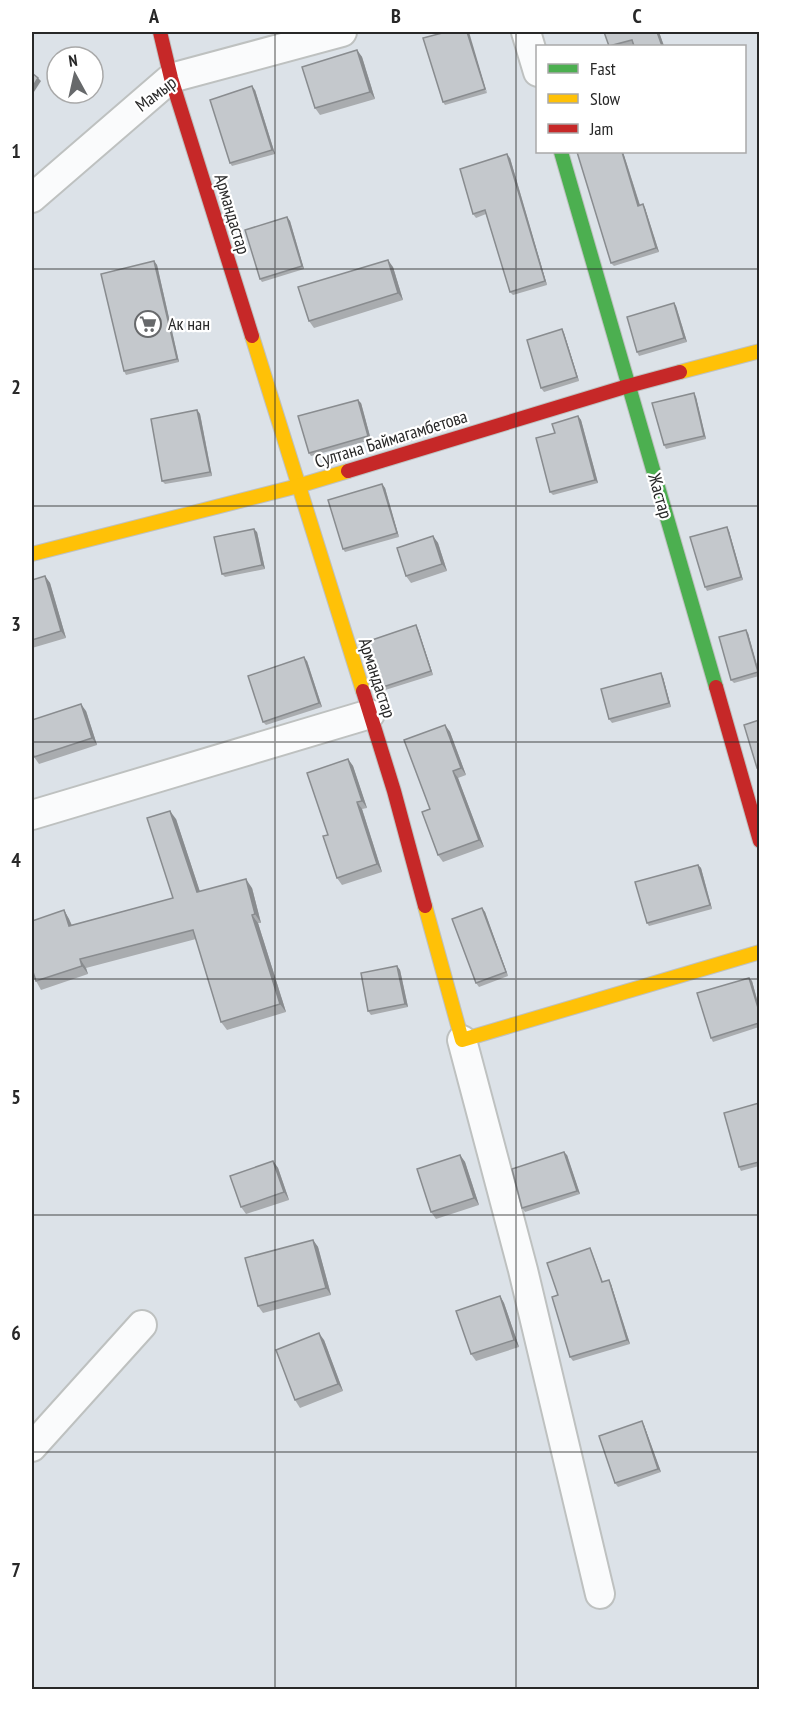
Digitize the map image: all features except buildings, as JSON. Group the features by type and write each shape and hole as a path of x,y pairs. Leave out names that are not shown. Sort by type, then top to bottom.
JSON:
{"street":[{"name":"Армандастар","path":"160,32 171,78 393,790 462,1040"},
{"name":"Мамыр","path":"32,198 171,78 342,32"},
{"path":"526,32 536,68"},
{"name":"Жастар","path":"561,153 759,841"},
{"name":"Султана Баймагамбетова","path":"32,554 298,486 628,386 759,351"},
{"path":"32,815 370,714"},
{"path":"600,1594 523,1270 462,1040 759,952"},
{"path":"32,1447 142,1325"}],"traffic: fast":[{"path":"561,153 716,687"}],"traffic: slow":[{"path":"252,336 363,691"},
{"path":"680,372 760,351"},
{"path":"32,554 298,486 348,471"},
{"path":"425,906 462,1040 760,952"}],"traffic: jam":[{"path":"160,32 171,78 252,336"},
{"path":"348,471 680,372"},
{"path":"716,687 760,841"},
{"path":"363,691 394,791 425,906"}],"place":[{"name":"Ак нан","path":"148,324"}]}
